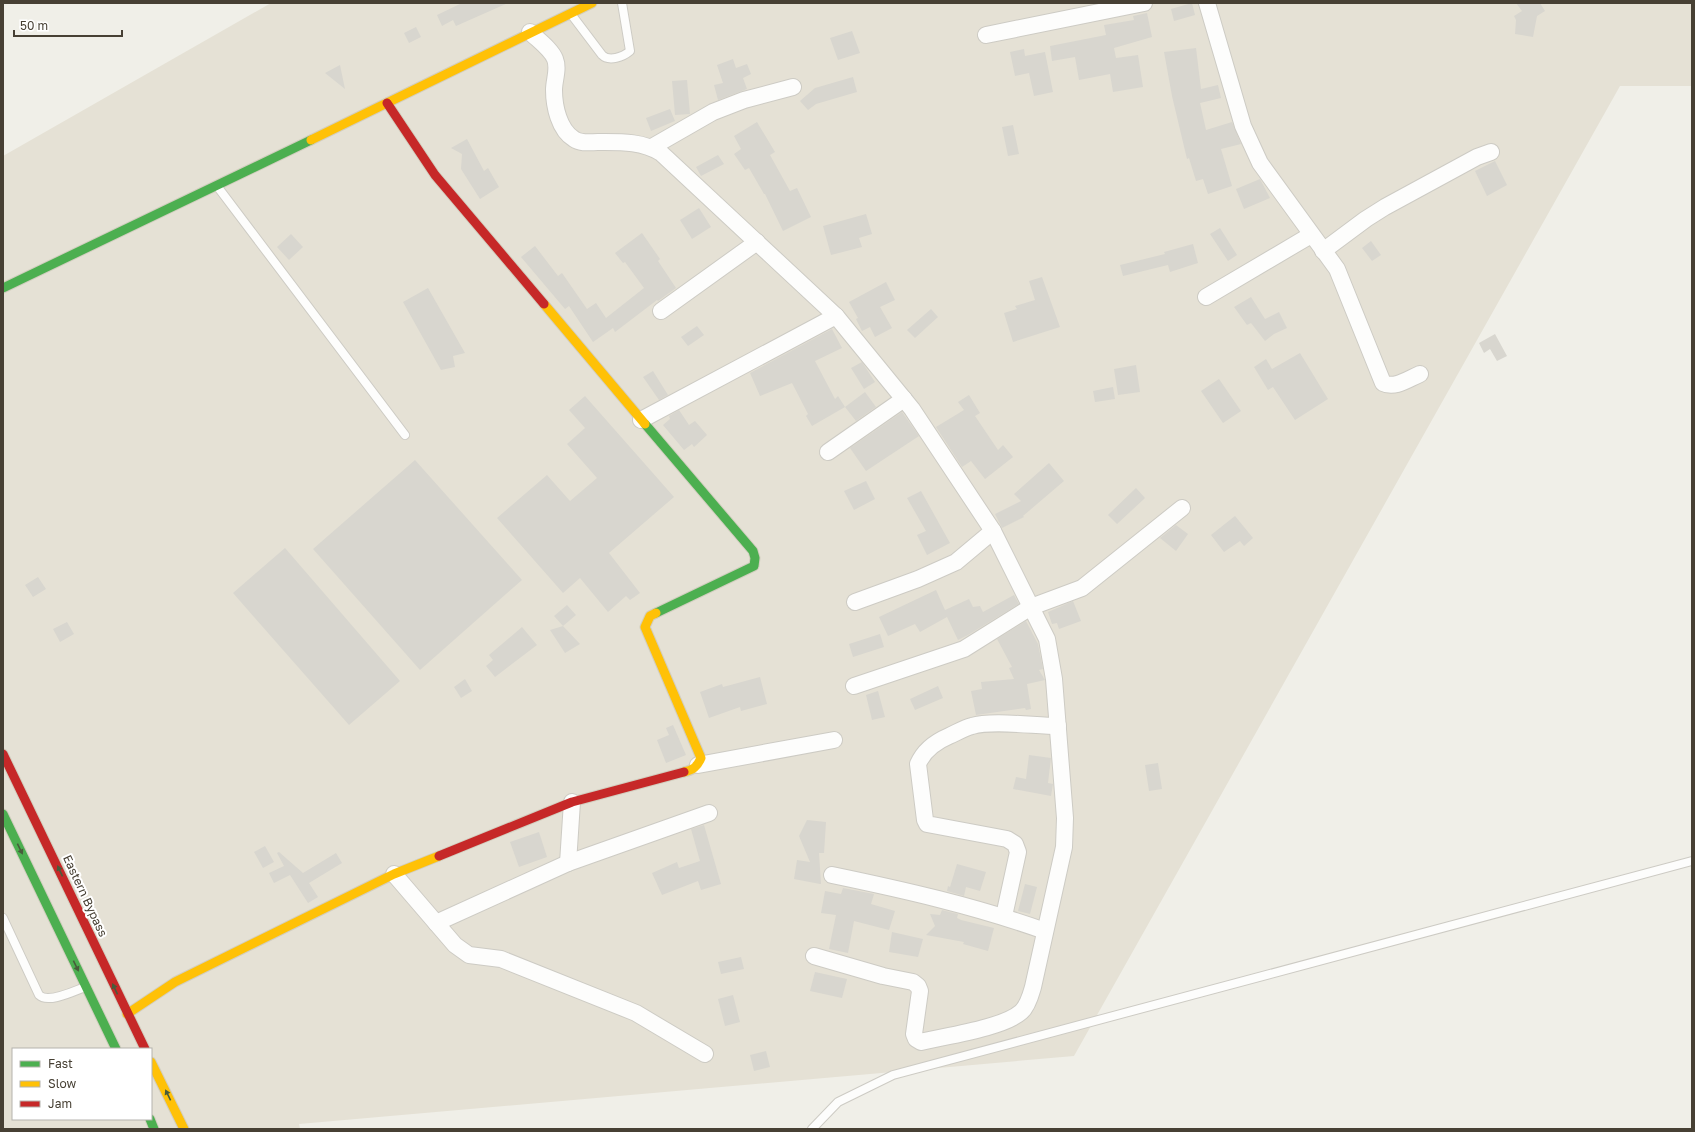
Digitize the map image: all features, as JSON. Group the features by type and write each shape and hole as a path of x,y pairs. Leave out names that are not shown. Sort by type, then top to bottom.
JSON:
{"street":[{"path":"3,288 592,3"},
{"path":"986,35 1144,3"},
{"path":"1207,3 1243,126 1260,163 1337,269 1383,383 1388,386 1397,385 1420,374"},
{"path":"530,32 555,59 556,67 554,89 557,113 564,129 574,139 584,142 642,144 652,147 661,153 836,316 904,399 993,531 1047,639 1051,659 1058,726 1065,818 1064,846 1033,986 1029,999 1021,1011 990,1027 921,1042 914,1034 920,991 918,986 913,982 883,976 814,956"},
{"path":"652,147 713,112 744,100 793,87"},
{"path":"111,1024 174,982 394,874 572,802 692,770 698,765 701,758 645,627 650,616 754,566 755,558 753,551 748,543 641,420 435,175 387,103"},
{"path":"1323,251 1366,219 1385,207 1477,157 1491,152"},
{"path":"1206,297 1311,235"},
{"path":"661,311 757,242"},
{"path":"641,420 836,316"},
{"path":"828,452 904,399"},
{"path":"854,686 964,649 1031,607 1082,588 1182,508"},
{"path":"855,602 918,579 956,562 993,531"},
{"path":"1004,916 1018,852 1015,844 1007,839 928,824 925,820 918,764 921,756 933,744 971,726 985,724 1058,726"},
{"path":"698,765 834,740"},
{"name":"Eastern Bypass","path":"3,754 145,1048"},
{"path":"568,864 572,802"},
{"path":"436,923 568,864 709,813"},
{"path":"3,814 86,987 111,1024 116,1048"},
{"path":"394,874 454,945 469,955 501,959 636,1013 705,1054"},
{"path":"832,875 913,892 1004,916 1045,931"},
{"path":"152,1064 184,1129"}],"lane":[{"path":"570,13 602,55 605,58 612,59 627,54 630,51 622,3"},
{"path":"217,185 405,435"},
{"path":"812,1129 838,1102 893,1075 1692,861"},
{"path":"3,918 42,999 49,999 86,987"}],"shaded area":[{"path":"271,3 1692,3 1692,86 1620,86 1074,1056 299,1124 300,1129 3,1129 3,156"}],"building":[{"path":"462,3 508,3 456,26 453,20 442,26 437,15"},
{"path":"1192,3 1195,15 1174,21 1171,9"},
{"path":"1516,3 1540,3 1545,11 1537,16 1533,37 1515,34 1516,20 1514,16 1522,11"},
{"path":"1147,13 1152,37 1114,48 1116,58 1138,55 1143,87 1113,92 1110,74 1079,80 1075,57 1052,61 1050,46 1106,35 1104,25 1134,20 1133,16"},
{"path":"416,27 421,37 409,43 404,33"},
{"path":"852,31 860,53 838,60 830,38"},
{"path":"1196,48 1201,89 1218,85 1221,98 1200,103 1206,130 1232,122 1241,144 1221,149 1232,186 1208,194 1203,179 1196,181 1189,158 1187,159 1172,96 1164,52"},
{"path":"1024,49 1025,56 1045,52 1053,92 1034,96 1029,73 1015,76 1010,52"},
{"path":"733,59 736,68 747,64 751,74 743,78 747,89 718,100 714,85 723,83 717,65"},
{"path":"340,65 345,89 325,73"},
{"path":"853,77 857,92 816,104 808,110 800,101 815,88"},
{"path":"687,80 690,114 675,115 672,81"},
{"path":"670,109 675,121 651,131 646,118"},
{"path":"757,122 775,152 770,155 790,191 797,188 811,217 783,231 765,194 749,168 745,170 734,154 741,149 734,136"},
{"path":"1013,125 1019,154 1008,156 1002,127"},
{"path":"467,139 484,171 488,168 499,187 480,199 461,169 462,154 451,148"},
{"path":"718,155 724,164 701,176 696,167"},
{"path":"1495,161 1507,185 1487,196 1475,171"},
{"path":"1260,179 1270,198 1244,209 1236,189"},
{"path":"699,208 711,227 692,239 680,220"},
{"path":"866,214 872,234 859,238 862,247 831,255 823,226"},
{"path":"1220,228 1237,255 1228,261 1210,234"},
{"path":"642,233 660,259 658,261 676,288 658,301 657,300 615,332 613,328 593,342 569,306 565,309 521,257 535,246 558,276 562,273 587,309 596,303 606,318 644,288 625,262 623,263 615,253"},
{"path":"291,234 303,247 289,260 277,247"},
{"path":"1371,241 1381,255 1372,261 1362,248"},
{"path":"1193,244 1198,263 1170,272 1168,265 1123,276 1120,265 1165,254 1164,252"},
{"path":"1042,277 1060,327 1013,342 1004,313 1017,309 1015,306 1035,300 1029,281"},
{"path":"886,282 895,300 880,307 892,328 875,337 870,327 862,331 856,319 858,318 849,302"},
{"path":"428,288 465,353 453,356 455,367 441,370 403,302"},
{"path":"1251,297 1265,319 1279,312 1287,328 1274,334 1265,341 1251,323 1247,325 1234,307"},
{"path":"931,309 938,317 915,338 907,330"},
{"path":"697,326 704,335 688,346 681,337"},
{"path":"832,329 842,348 815,361 835,399 838,396 845,407 812,426 806,416 808,414 792,383 760,396 750,373"},
{"path":"1495,334 1507,356 1497,361 1490,349 1484,353 1479,343"},
{"path":"1300,353 1328,399 1295,420 1273,387 1268,390 1254,367 1266,359 1272,369"},
{"path":"862,362 875,382 864,389 851,368"},
{"path":"1136,365 1140,392 1118,395 1114,369"},
{"path":"653,371 668,395 659,400 643,377"},
{"path":"1219,379 1241,411 1223,423 1201,391"},
{"path":"1113,387 1115,399 1095,402 1093,391"},
{"path":"865,392 876,407 856,421 845,407"},
{"path":"969,395 980,413 975,416 998,450 1003,445 1013,457 985,479 971,461 962,467 936,427 964,410 958,402"},
{"path":"585,396 674,497 609,553 640,593 630,600 626,596 608,612 580,578 563,593 497,518 547,475 570,501 597,478 567,444 585,428 569,410"},
{"path":"679,410 689,425 695,421 707,435 694,447 692,444 684,450 663,425 670,419 669,416"},
{"path":"902,412 919,436 866,471 850,448"},
{"path":"415,460 522,580 420,670 313,549"},
{"path":"1049,463 1064,481 1023,516 1024,517 1002,528 995,514 1021,501 1014,494"},
{"path":"866,481 875,499 854,510 844,491"},
{"path":"1136,488 1145,498 1117,524 1108,515"},
{"path":"921,491 950,543 927,555 917,535 926,531 907,498"},
{"path":"1235,516 1253,538 1244,546 1240,541 1224,552 1211,535"},
{"path":"1176,525 1188,534 1176,551 1160,538"},
{"path":"285,548 400,681 349,725 233,593"},
{"path":"38,577 46,589 33,597 25,585"},
{"path":"936,590 945,610 969,599 973,607 980,606 983,612 1014,595 1019,604 958,640 947,617 920,632 915,624 888,636 879,617"},
{"path":"1073,601 1081,621 1059,629 1057,623 1052,624 1048,612"},
{"path":"567,605 576,615 563,626 554,616"},
{"path":"1026,621 1038,644 1043,669 1039,670 1045,680 1027,684 1031,709 1026,710 1025,708 976,715 971,691 982,689 981,682 1014,679 1009,668 1012,667 997,639"},
{"path":"67,622 74,634 60,642 53,629"},
{"path":"563,626 580,644 565,653 550,630"},
{"path":"522,627 537,645 495,677 486,666 493,660 489,655"},
{"path":"880,634 884,647 853,657 849,644"},
{"path":"760,677 767,704 741,711 740,707 709,718 700,692 722,684 723,687"},
{"path":"465,679 472,691 461,698 454,687"},
{"path":"938,686 943,698 915,710 910,699"},
{"path":"878,691 885,717 872,720 866,695"},
{"path":"673,725 686,755 666,763 657,740 669,735 666,728"},
{"path":"1029,755 1051,758 1048,783 1053,784 1051,796 1013,789 1016,777 1026,779"},
{"path":"1158,763 1162,789 1149,791 1145,765"},
{"path":"807,820 826,822 824,853 819,853 821,884 794,879 797,860 810,862 799,836"},
{"path":"704,825 721,884 701,890 698,881 662,895 652,873 677,862 679,868 700,861 691,829"},
{"path":"539,832 547,857 519,867 510,842"},
{"path":"265,846 274,862 263,868 254,852"},
{"path":"279,852 303,873 336,853 342,863 309,883 318,897 308,903 290,875 274,883 269,873 284,866 277,853"},
{"path":"957,864 986,872 980,891 966,887 964,896 947,891 948,886 950,887"},
{"path":"1025,884 1037,887 1030,914 1018,911"},
{"path":"843,888 874,894 871,904 895,911 889,930 854,921 848,953 829,949 836,915 821,913 825,891 841,894"},
{"path":"942,910 958,914 957,918 961,920 994,928 988,951 963,944 964,942 926,935 935,926 930,914 940,915"},
{"path":"892,932 923,939 918,957 889,952"},
{"path":"741,957 744,969 721,974 718,962"},
{"path":"815,972 847,979 842,998 810,991"},
{"path":"733,995 740,1022 725,1026 718,999"},
{"path":"766,1051 770,1067 754,1071 750,1055"}],"traffic: fast":[{"path":"3,288 311,140"},
{"path":"645,424 753,551 755,558 754,566 656,613"},
{"path":"3,814 116,1048"},
{"path":"150,1120 154,1129"}],"traffic: slow":[{"path":"311,140 592,3"},
{"path":"544,304 645,424"},
{"path":"656,613 650,616 645,627 701,758 694,768 684,772"},
{"path":"127,1014 175,982 394,874 439,856"},
{"path":"152,1064 184,1129"}],"traffic: jam":[{"path":"387,103 435,175 544,304"},
{"path":"3,754 145,1048"},
{"path":"439,856 572,802 684,772"}]}
